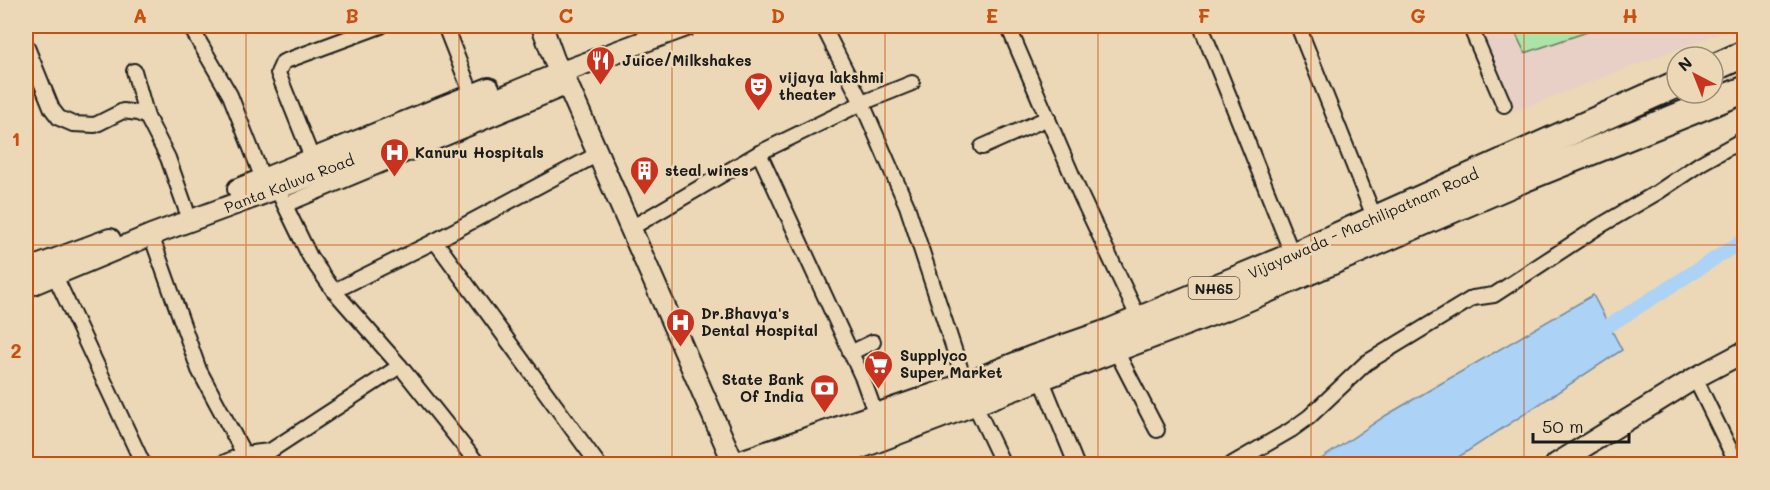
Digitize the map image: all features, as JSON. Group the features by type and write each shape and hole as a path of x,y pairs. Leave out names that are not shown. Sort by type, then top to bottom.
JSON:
{"highway":[{"path":"1725,63 1744,54"},
{"name":"Vijayawada - Machilipatnam Road","path":"810,465 1139,319 1293,256 1665,89"},
{"name":"Vijayawada - Machilipatnam Road","path":"748,463 877,418 1041,378 1235,303 1514,183 1744,90"}],"street":[{"path":"190,26 230,95 275,191 310,257 334,291 400,366 478,465"},
{"path":"312,158 278,73 283,62 354,30 381,26"},
{"path":"445,26 471,95"},
{"path":"542,26 631,228 748,463"},
{"name":"Panta Kaluva Road","path":"26,286 41,270 186,209 275,191 312,158 471,95 562,74 657,26"},
{"name":"Panta Kaluva Road","path":"41,270 151,236 275,191 686,26"},
{"path":"823,26 862,103 907,206 970,394 1003,465"},
{"path":"1008,26 1081,196 1139,319"},
{"path":"1201,26 1293,256"},
{"path":"1298,26 1375,219"},
{"path":"1470,26 1504,105"},
{"path":"26,45 52,109 59,118 73,124 95,125 123,111 147,117"},
{"path":"134,71 147,117 168,158 186,209"},
{"path":"631,228 759,153 862,103 912,83"},
{"path":"982,147 1048,118"},
{"path":"1232,465 1309,417 1366,363 1473,298 1494,295 1701,163 1744,139"},
{"path":"759,153 863,379 877,418"},
{"path":"334,291 435,241 598,154"},
{"path":"151,236 199,370 244,454"},
{"path":"435,241 598,465"},
{"path":"41,270 143,465"},
{"path":"850,353 873,342"},
{"path":"1115,349 1156,430"},
{"path":"1557,465 1695,378 1744,352"},
{"path":"221,465 244,454 270,451 400,366"},
{"path":"1041,378 1077,465"},
{"path":"1695,378 1737,465"}],"shaded area":[{"path":"1475,26 1737,26 1688,45 1665,45 1665,54 1513,112"}],"green space":[{"path":"1512,26 1605,26 1525,53"}],"water":[{"path":"1593,295 1622,350 1448,464 1314,464 1385,416"}],"waterway":[{"path":"1594,335 1744,240"}],"place":[{"name":"Juice/Milkshakes","path":"601,86"},
{"name":"vijaya lakshmi theater","path":"758,112"},
{"name":"Kanuru Hospitals","path":"394,178"},
{"name":"steal wines","path":"644,196"},
{"name":"Dr.Bhavya's Dental Hospital","path":"680,348"},
{"name":"Supplyco Super Market","path":"879,390"},
{"name":"State Bank Of India","path":"825,414"}]}
